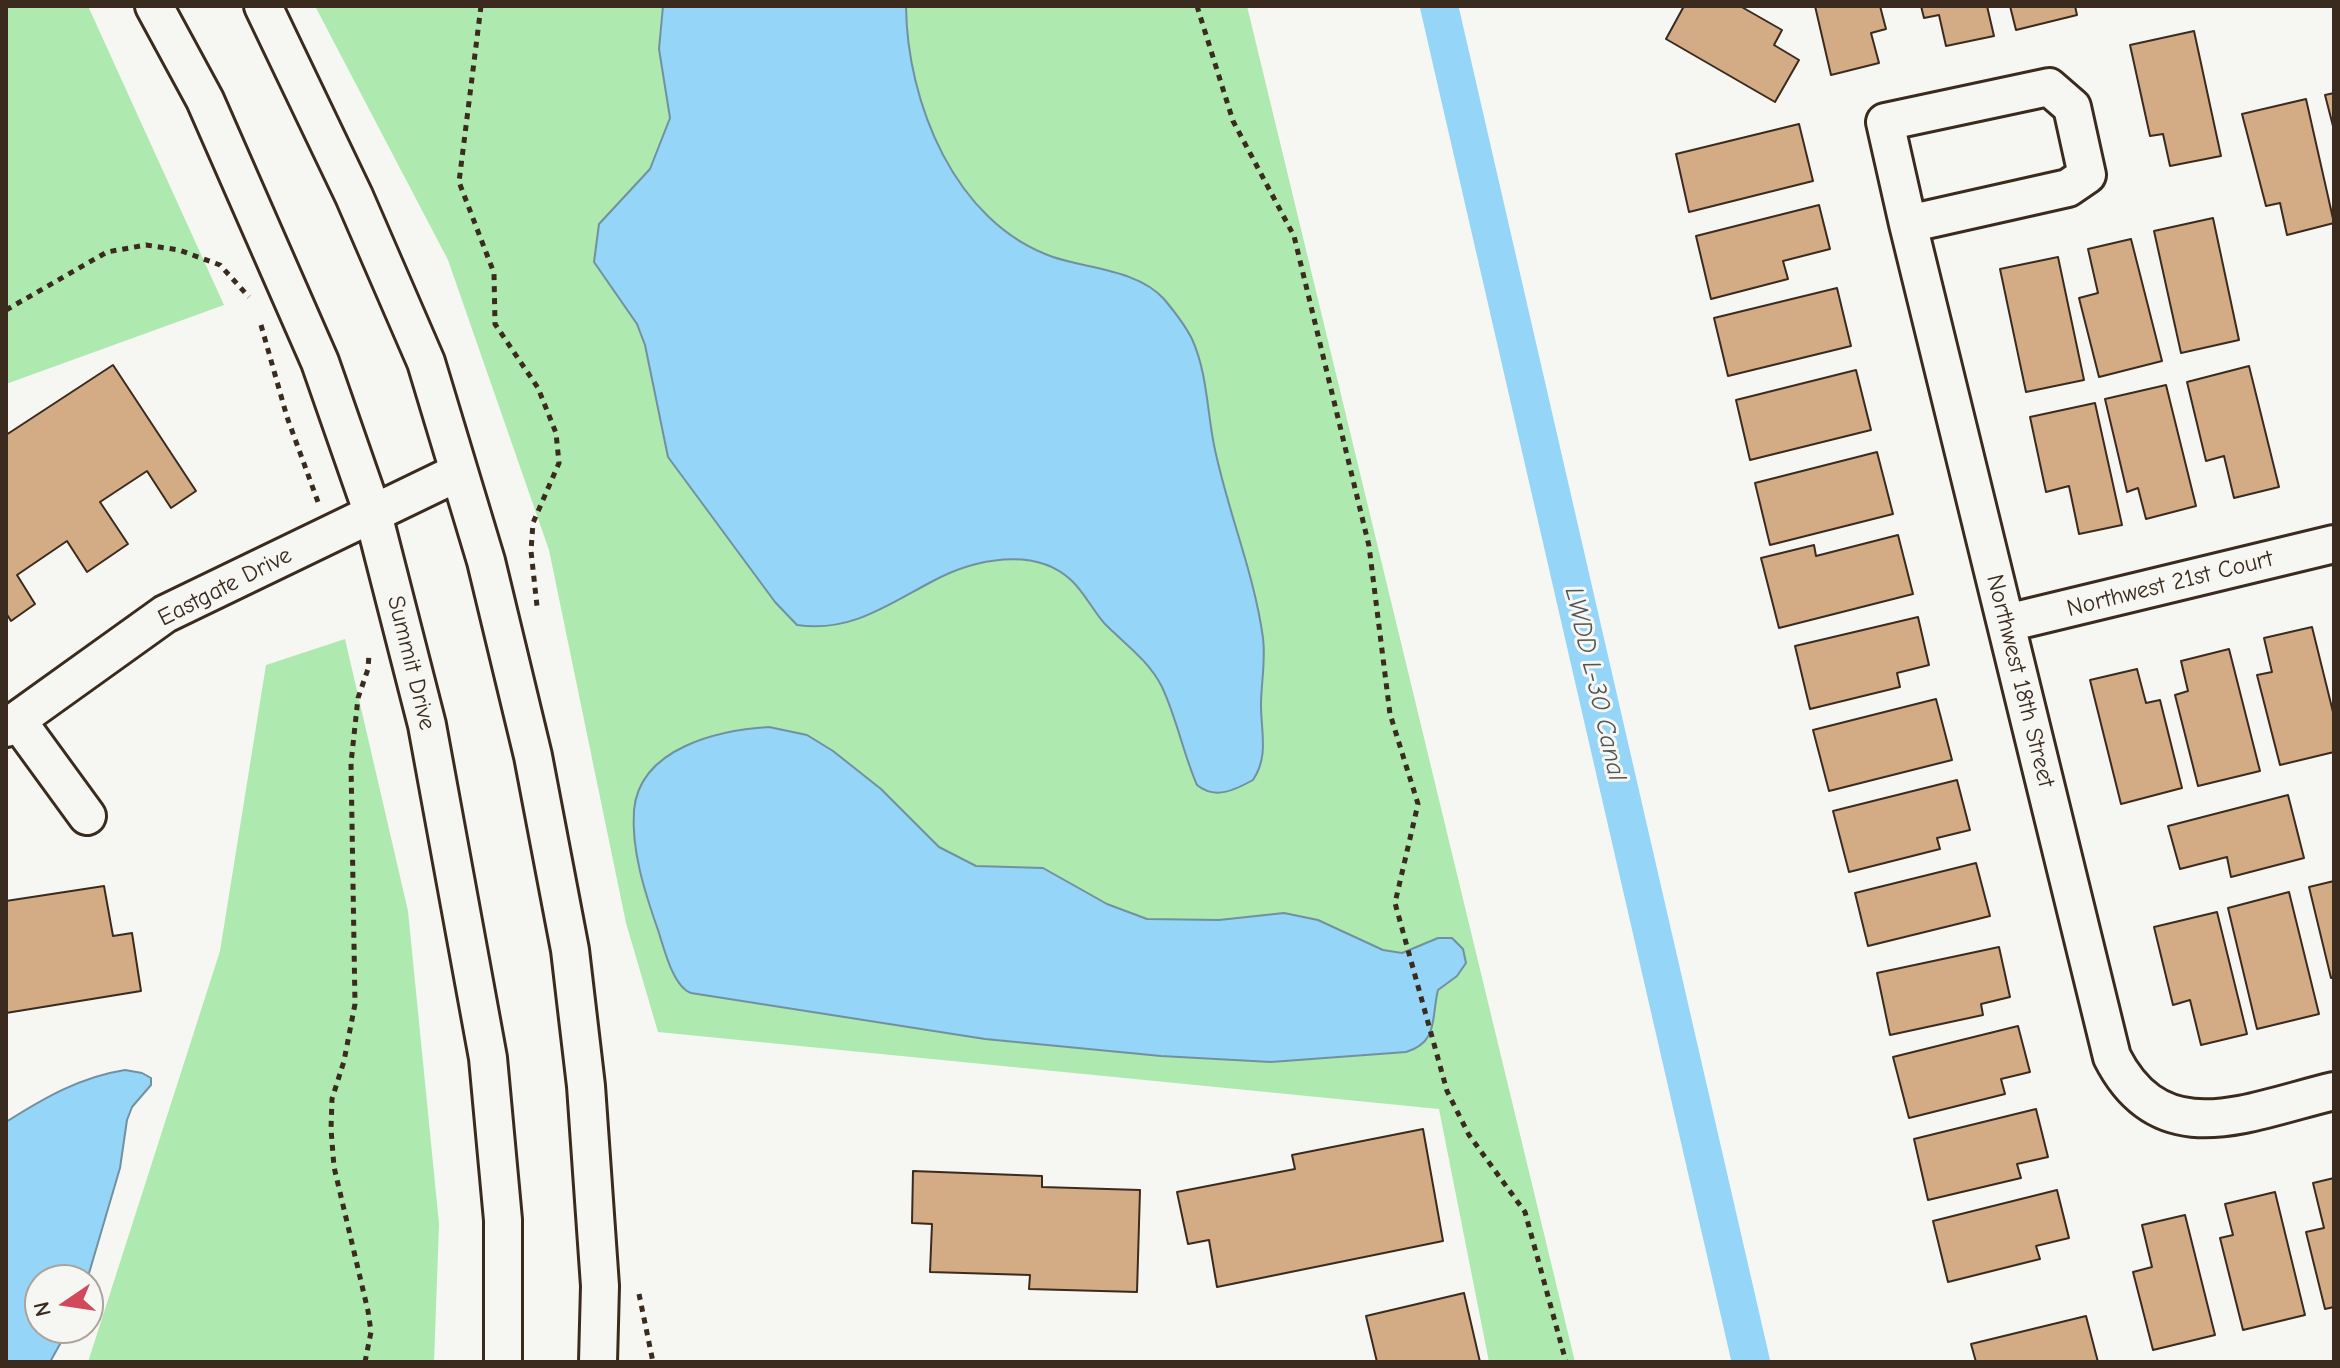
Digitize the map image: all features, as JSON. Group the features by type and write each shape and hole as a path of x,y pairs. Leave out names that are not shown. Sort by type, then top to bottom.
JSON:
{"street":[{"name":"Summit Drive","path":"154,6 205,100 302,322 373,514 427,725 488,1058 503,1220 503,1362"},
{"path":"263,6 354,196 426,362 486,561 533,756 570,950 586,1086 599,1271 598,1362"},
{"name":"Northwest 18th Street","path":"1908,224 2068,188 2087,175 2072,107 2049,87 1885,122 1908,224 2112,1057 2124,1081 2144,1102 2169,1115 2196,1120 2221,1118 2334,1091"},
{"name":"Eastgate Drive","path":"11,724 165,614 459,472"},
{"name":"Northwest 21st Court","path":"2007,623 2334,544"},
{"path":"11,724 87,816"}],"path":[{"path":"481,6 459,182 494,273 495,324 538,388 556,433 559,463 533,523 531,551 539,616"},
{"path":"1197,6 1233,121 1294,236 1369,546 1390,714 1418,804 1395,903 1447,1091 1469,1135 1525,1212 1566,1362"},
{"path":"6,310 107,252 146,245 179,250 220,265 255,303 280,320 302,322"},
{"path":"259,317 287,417 332,534"},
{"path":"365,1362 371,1332 368,1311 334,1167 331,1129 332,1099 344,1061 355,1004 351,763 356,709 368,669 369,651"},
{"path":"638,1292 653,1362"}],"green space":[{"path":"6,6 88,6 224,305 6,384"},
{"path":"315,6 1247,6 1575,1362 1489,1362 1439,1109 658,1032 626,923 549,550 448,260"},
{"path":"345,639 408,911 439,1224 434,1362 88,1362 94,1344 104,1344 104,1312 220,951 266,665"}],"water":[{"path":"663,6 906,6 916,81 927,119 943,155 964,188 989,217 1019,240 1053,257 1141,282 1164,299 1175,313 1192,339 1201,365 1219,469 1259,613 1264,655 1261,705 1263,753 1253,780 1218,793 1197,785 1157,678 1144,661 1105,624 1071,580 1056,569 1040,563 1004,560 967,567 949,573 869,615 835,625 797,625 775,602 668,457 645,345 637,324 594,262 599,224 650,169 670,118 659,49"},
{"path":"769,727 807,735 833,751 881,789 939,847 976,866 1043,868 1107,904 1147,919 1219,920 1284,913 1318,920 1383,950 1402,953 1438,938 1452,938 1463,949 1466,963 1457,976 1438,990 1432,1028 1417,1048 1406,1052 1271,1062 1161,1056 985,1039 691,993 679,983 670,966 640,871 634,810 640,788 651,771 666,757 685,746 728,732"},
{"path":"125,1070 142,1073 151,1078 151,1085 132,1107 127,1120 120,1168 92,1264 24,1264 24,1344 60,1344 50,1362 6,1362 6,1122 63,1090"}],"building":[{"path":"1684,6 1740,6 1782,30 1774,45 1799,60 1775,102 1666,39"},
{"path":"1815,6 1880,6 1886,29 1871,33 1879,63 1831,75"},
{"path":"1921,6 1987,6 1994,36 1946,46 1939,15 1924,18"},
{"path":"2010,6 2075,6 2077,15 2016,30"},
{"path":"2194,31 2221,156 2170,166 2163,134 2150,136 2130,45"},
{"path":"2334,93 2334,130 2325,95"},
{"path":"2306,99 2334,223 2287,235 2280,203 2266,206 2242,114"},
{"path":"1799,124 1813,181 1689,212 1676,154"},
{"path":"1819,205 1830,249 1783,261 1788,279 1711,299 1696,236"},
{"path":"2213,218 2239,340 2181,353 2154,231"},
{"path":"2131,239 2162,361 2099,377 2079,298 2098,293 2088,249"},
{"path":"2058,257 2084,380 2026,392 2000,269"},
{"path":"1837,288 1851,346 1728,376 1714,318"},
{"path":"113,365 196,491 171,508 147,471 100,502 128,544 87,572 67,541 17,575 35,604 11,621 6,613 6,435"},
{"path":"2249,366 2279,487 2234,498 2224,456 2206,461 2187,382"},
{"path":"1856,370 1871,430 1750,460 1736,400"},
{"path":"2166,385 2196,506 2146,519 2138,488 2127,492 2105,399"},
{"path":"2095,403 2122,525 2079,534 2069,486 2046,492 2030,417"},
{"path":"1877,452 1893,514 1770,545 1755,483"},
{"path":"1898,535 1913,594 1779,628 1761,558 1814,545 1816,556"},
{"path":"1918,617 1929,665 1897,673 1900,687 1810,709 1795,646"},
{"path":"2312,627 2334,716 2334,752 2280,765 2257,675 2272,672 2264,638"},
{"path":"2229,649 2260,771 2198,786 2175,695 2188,691 2181,661"},
{"path":"2137,669 2146,703 2160,700 2182,788 2121,804 2090,680"},
{"path":"1936,699 1952,760 1829,791 1813,730"},
{"path":"1957,780 1970,830 1937,838 1940,849 1849,872 1833,811"},
{"path":"2288,795 2304,858 2231,877 2227,857 2180,869 2168,826"},
{"path":"1976,863 1990,916 1868,946 1855,893"},
{"path":"2334,881 2334,977 2331,978 2309,887"},
{"path":"104,886 113,936 132,933 141,991 6,1013 6,901"},
{"path":"2289,892 2319,1014 2257,1029 2228,908"},
{"path":"2217,912 2247,1034 2201,1045 2190,1000 2173,1005 2154,927"},
{"path":"1999,947 2010,997 1981,1004 1983,1015 1890,1035 1877,973"},
{"path":"2018,1026 2030,1072 2001,1079 2005,1094 1909,1118 1893,1057"},
{"path":"2036,1109 2048,1157 2017,1164 2021,1178 1928,1200 1914,1139"},
{"path":"1423,1129 1443,1241 1217,1287 1209,1240 1188,1244 1177,1192 1295,1169 1292,1155"},
{"path":"913,1171 1042,1176 1042,1187 1140,1190 1137,1292 1029,1289 1030,1275 930,1272 932,1224 912,1223"},
{"path":"2334,1178 2334,1307 2325,1309 2306,1232 2324,1228 2313,1183"},
{"path":"2057,1190 2069,1238 2036,1246 2040,1259 1948,1282 1933,1221"},
{"path":"2275,1192 2305,1315 2243,1330 2220,1238 2233,1235 2225,1204"},
{"path":"2185,1215 2215,1335 2153,1350 2133,1272 2152,1267 2142,1225"},
{"path":"1464,1293 1480,1362 1377,1362 1366,1316"},
{"path":"2086,1316 2098,1362 1976,1362 1971,1344"}],"waterway":[{"name":"LWDD L-30 Canal","path":"1439,6 1751,1362"}]}
